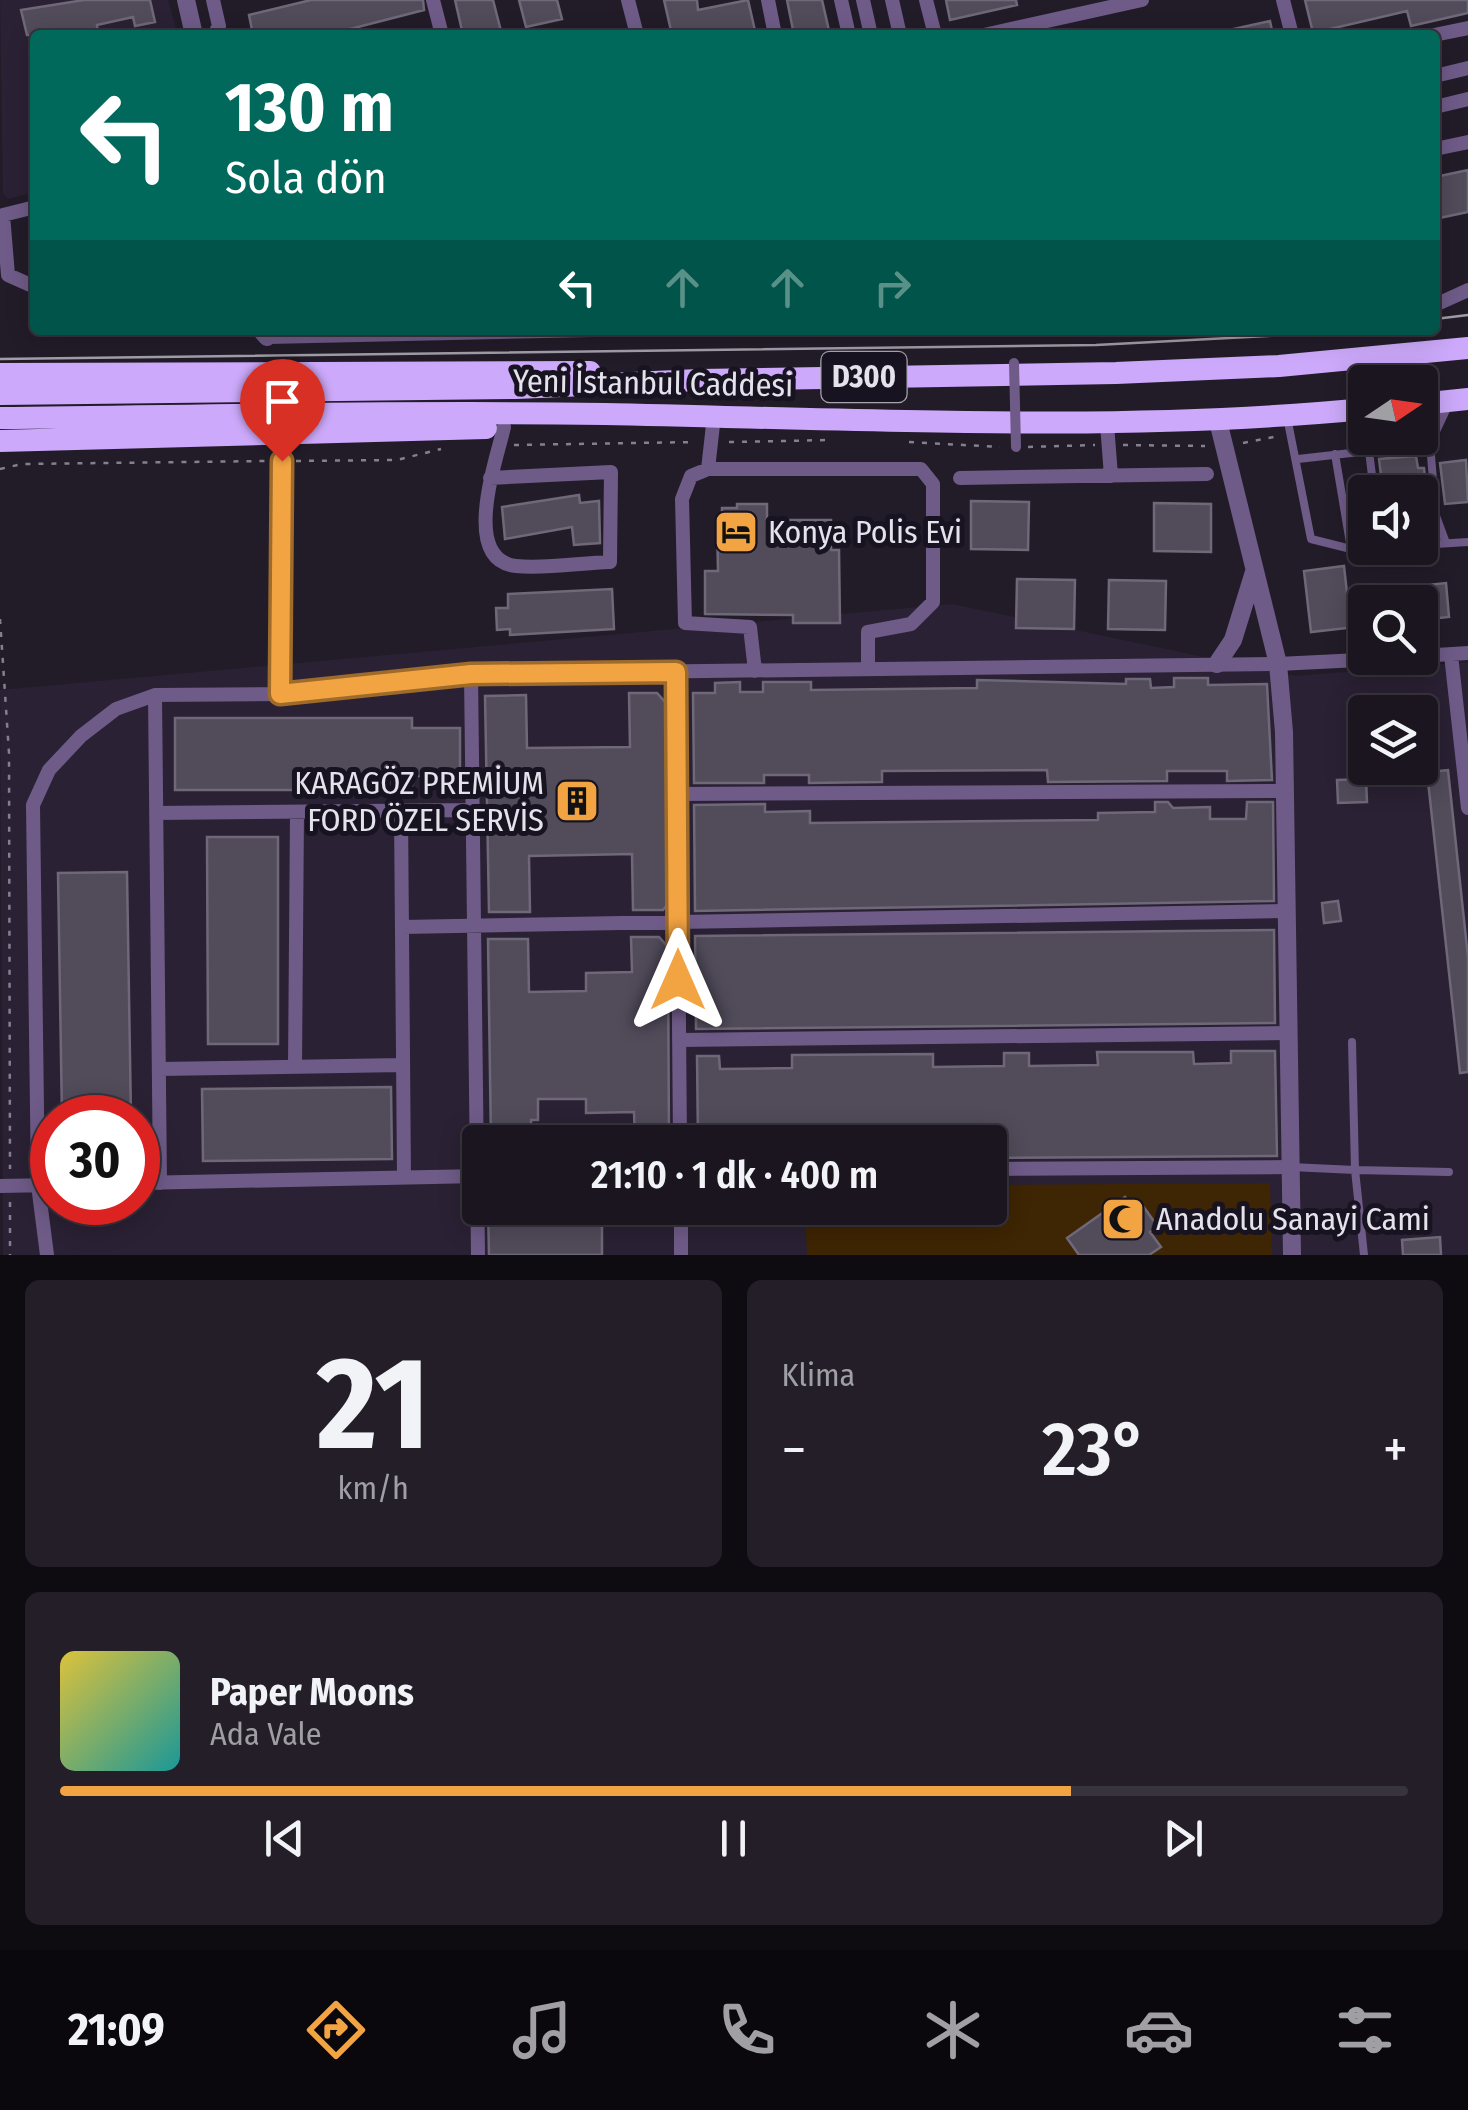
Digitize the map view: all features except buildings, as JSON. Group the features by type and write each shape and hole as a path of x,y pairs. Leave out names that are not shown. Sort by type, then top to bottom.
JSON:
{"highway":[{"name":"Yeni İstanbul Caddesi","path":"0,394 516,388 699,380 1162,372 1280,366 1468,348"},
{"path":"6,376 533,370 699,380"},
{"name":"Yeni İstanbul Caddesi","path":"0,418 598,414 1108,434 1218,422 1289,424 1348,412"},
{"path":"0,451 7,439 282,434 502,437 598,414"}],"street":[{"path":"186,0 193,30"},
{"path":"214,0 220,26 217,30"},
{"path":"433,0 441,30"},
{"path":"628,0 636,30"},
{"path":"768,0 774,30"},
{"path":"841,0 847,30"},
{"path":"863,0 869,30"},
{"path":"892,0 899,30"},
{"path":"926,0 934,30"},
{"path":"1001,30 1077,7 1142,0"},
{"path":"1284,0 1291,30"},
{"path":"1440,34 1468,28"},
{"path":"1440,75 1468,68"},
{"path":"1440,106 1468,100"},
{"path":"1440,148 1468,142"},
{"path":"30,207 2,215 8,275 30,285"},
{"path":"1440,303 1468,290"},
{"path":"1014,362 1016,448"},
{"path":"708,469 714,416"},
{"path":"1218,422 1278,664 1285,791 1292,1255"},
{"path":"280,694 282,434"},
{"path":"1108,434 1111,476"},
{"path":"490,478 611,472 610,562 511,566 494,554 484,536 490,478 502,437"},
{"path":"755,671 750,627 685,623 682,498 691,476 708,469 920,468 934,484 932,602 911,624 868,632 868,670"},
{"path":"960,478 1207,474"},
{"path":"1217,664 1233,640 1255,567"},
{"path":"1438,655 1468,653"},
{"path":"1451,654 1468,808"},
{"path":"42,1095 33,805 49,770 81,736 116,710 155,695 280,694 471,674 1348,661"},
{"path":"676,672 680,1125"},
{"path":"471,674 478,1125"},
{"path":"155,695 158,1095"},
{"path":"677,794 1285,791"},
{"path":"156,813 473,810"},
{"path":"401,811 404,1178"},
{"path":"295,1066 297,812"},
{"path":"402,927 678,919 1287,912"},
{"path":"679,1040 1288,1032"},
{"path":"158,1069 403,1065"},
{"path":"1007,1169 1291,1167"},
{"path":"160,1183 462,1176"},
{"path":"5,1186 30,1185"},
{"path":"46,1225 47,1255"},
{"path":"478,1225 478,1255"},
{"path":"681,1225 681,1255"}],"lane":[{"path":"1438,432 1459,400"},
{"path":"1289,424 1311,539 1348,548"},
{"path":"1298,458 1348,452"},
{"path":"1335,454 1348,531"},
{"path":"1438,521 1446,543"},
{"path":"1438,543 1468,542"},
{"path":"1352,1042 1355,1170 1364,1255"},
{"path":"1291,1167 1450,1172"}],"path":[{"path":"900,441 1016,448 1108,434 1227,446 1289,424"},
{"path":"502,437 711,442 843,440"},
{"path":"0,470 22,464 397,460 454,447"},
{"path":"0,619 9,753 5,1186 10,1255"}],"shaded area":[{"path":"0,0 168,0 177,30 30,30 30,193 8,199 3,193"},
{"path":"952,604 1295,676 1348,672 1348,675 1438,675 1438,664 1468,662 1468,1255 3,1255 0,690"},
{"path":"1270,1183 1272,1255 807,1255 806,1225 1007,1225 1007,1185"}],"tram line":[{"path":"1440,318 1468,315"},
{"path":"0,359 1096,345 1285,335"}],"place":[{"name":"Konya Polis Evi","path":"736,532"},
{"name":"KARAGÖZ PREMİUM FORD ÖZEL SERVİS","path":"577,801"},
{"name":"Anadolu Sanayi Cami","path":"1123,1219"}],"route":[{"path":"282,461 280,694 471,674 676,672 678,980"}]}
